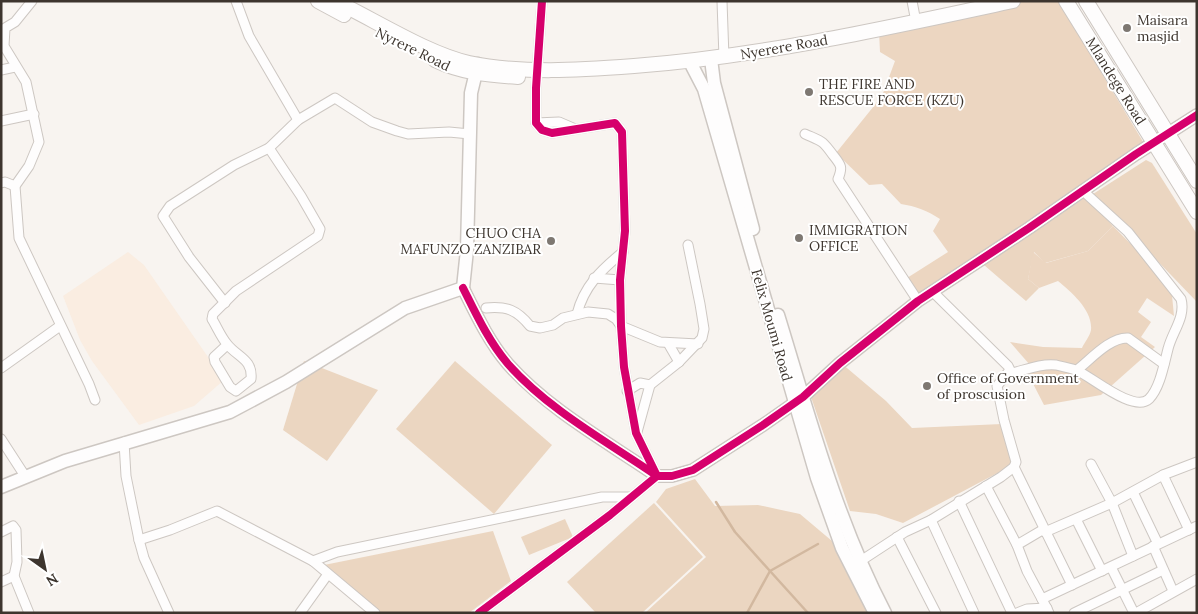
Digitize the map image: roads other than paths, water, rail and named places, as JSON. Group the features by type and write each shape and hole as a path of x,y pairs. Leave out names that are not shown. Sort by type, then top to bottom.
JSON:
{"main road":[{"name":"Nyrere Road","path":"318,1 457,70 477,69 537,74 552,72"},
{"name":"Nyrere Road","path":"336,1 445,56 477,69"},
{"name":"Nyerere Road","path":"552,72 690,62 813,44 1013,1"},
{"name":"Mlandege Road","path":"1066,1 1197,212"},
{"name":"Mlandege Road","path":"1086,1 1197,182"},
{"name":"Felix Moumi Road","path":"718,58 720,109 763,282 798,400 835,497 855,564 875,613"},
{"name":"Felix Moumi Road","path":"690,62 704,89 758,262"},
{"path":"1,486 124,442 230,412 286,382 405,308 463,288 471,93 477,69"},
{"name":"Felix Moumi Road","path":"855,564 885,613"}],"street":[{"path":"32,1 15,22 5,28 4,46 15,67 26,82 39,142 29,166 15,186 19,238 60,326 90,384 95,400"},
{"path":"236,1 249,36 298,120"},
{"path":"542,1 536,123 542,130 552,133 573,128 615,123 622,132 625,231 620,280 620,326 627,391 636,433 657,476"},
{"path":"718,58 722,1"},
{"path":"912,1 916,22"},
{"path":"1,70 15,67"},
{"path":"225,303 190,257 163,216 170,206 234,166 268,148 298,120 335,98 372,122 396,131 408,134 449,132 470,134"},
{"path":"1,121 34,114"},
{"path":"463,288 487,333 508,363 545,400 657,476 672,476 693,470 798,400 840,363 918,301 1197,115"},
{"path":"805,134 826,144 840,161 842,168 838,180 918,301"},
{"path":"227,344 214,357 230,387 236,391 250,379 252,370 243,357 227,344 212,319 213,314 236,291 318,236 320,229 268,148"},
{"path":"1,183 5,182 15,186"},
{"path":"1008,374 1047,364 1077,370 1117,395 1135,402 1144,402 1150,398 1155,389 1169,344 1181,316 1183,307 1181,299 1128,232 1082,190"},
{"path":"636,433 650,385 698,344 704,329 688,245"},
{"path":"577,314 585,290 594,278 622,252"},
{"path":"594,278 620,280"},
{"path":"855,564 897,537 931,520 986,486 1014,467 1016,462 997,386 1010,370 933,292"},
{"path":"486,308 500,307 514,311 520,314 530,326 540,328 577,314 588,312 608,314 616,319 620,326 660,342 698,344"},
{"path":"1,368 60,326"},
{"path":"1077,370 1113,342 1123,338 1128,338 1164,364"},
{"path":"668,343 679,362"},
{"path":"627,391 640,384 650,385"},
{"path":"1,439 25,476"},
{"path":"124,442 126,476 139,540 144,558 169,613"},
{"path":"1091,464 1112,503 1133,556"},
{"path":"1017,545 1044,530 1112,503 1163,475 1196,464"},
{"path":"1014,467 1072,584"},
{"path":"1042,599 1193,528 1163,475"},
{"path":"485,611 657,476"},
{"path":"986,486 1048,610"},
{"path":"1133,492 1155,545 1162,570 1173,591"},
{"path":"313,561 337,552 602,497 631,497"},
{"path":"959,502 1012,613"},
{"path":"139,540 217,511 313,561 365,609 375,613"},
{"path":"1076,518 1106,569 1122,589 1135,613 1197,579"},
{"path":"931,520 974,613"},
{"path":"1,532 13,526 16,530 17,562 14,576 29,613"},
{"path":"897,537 936,613"},
{"path":"1074,613 1162,570"},
{"path":"300,613 328,574"},
{"path":"1,582 14,576"},
{"path":"1017,613 1027,609 1048,610"}],"waterway":[{"path":"716,502 735,532 770,571 747,613"},
{"path":"808,613 770,571 818,544"}],"place":[{"name":"Maisara masjid","path":"1127,28"},
{"name":"THE FIRE AND RESCUE FORCE (KZU)","path":"809,92"},
{"name":"IMMIGRATION OFFICE","path":"799,238"},
{"name":"CHUO CHA MAFUNZO ZANZIBAR","path":"551,241"},
{"name":"Office of Government of proscusion","path":"927,386"}]}
